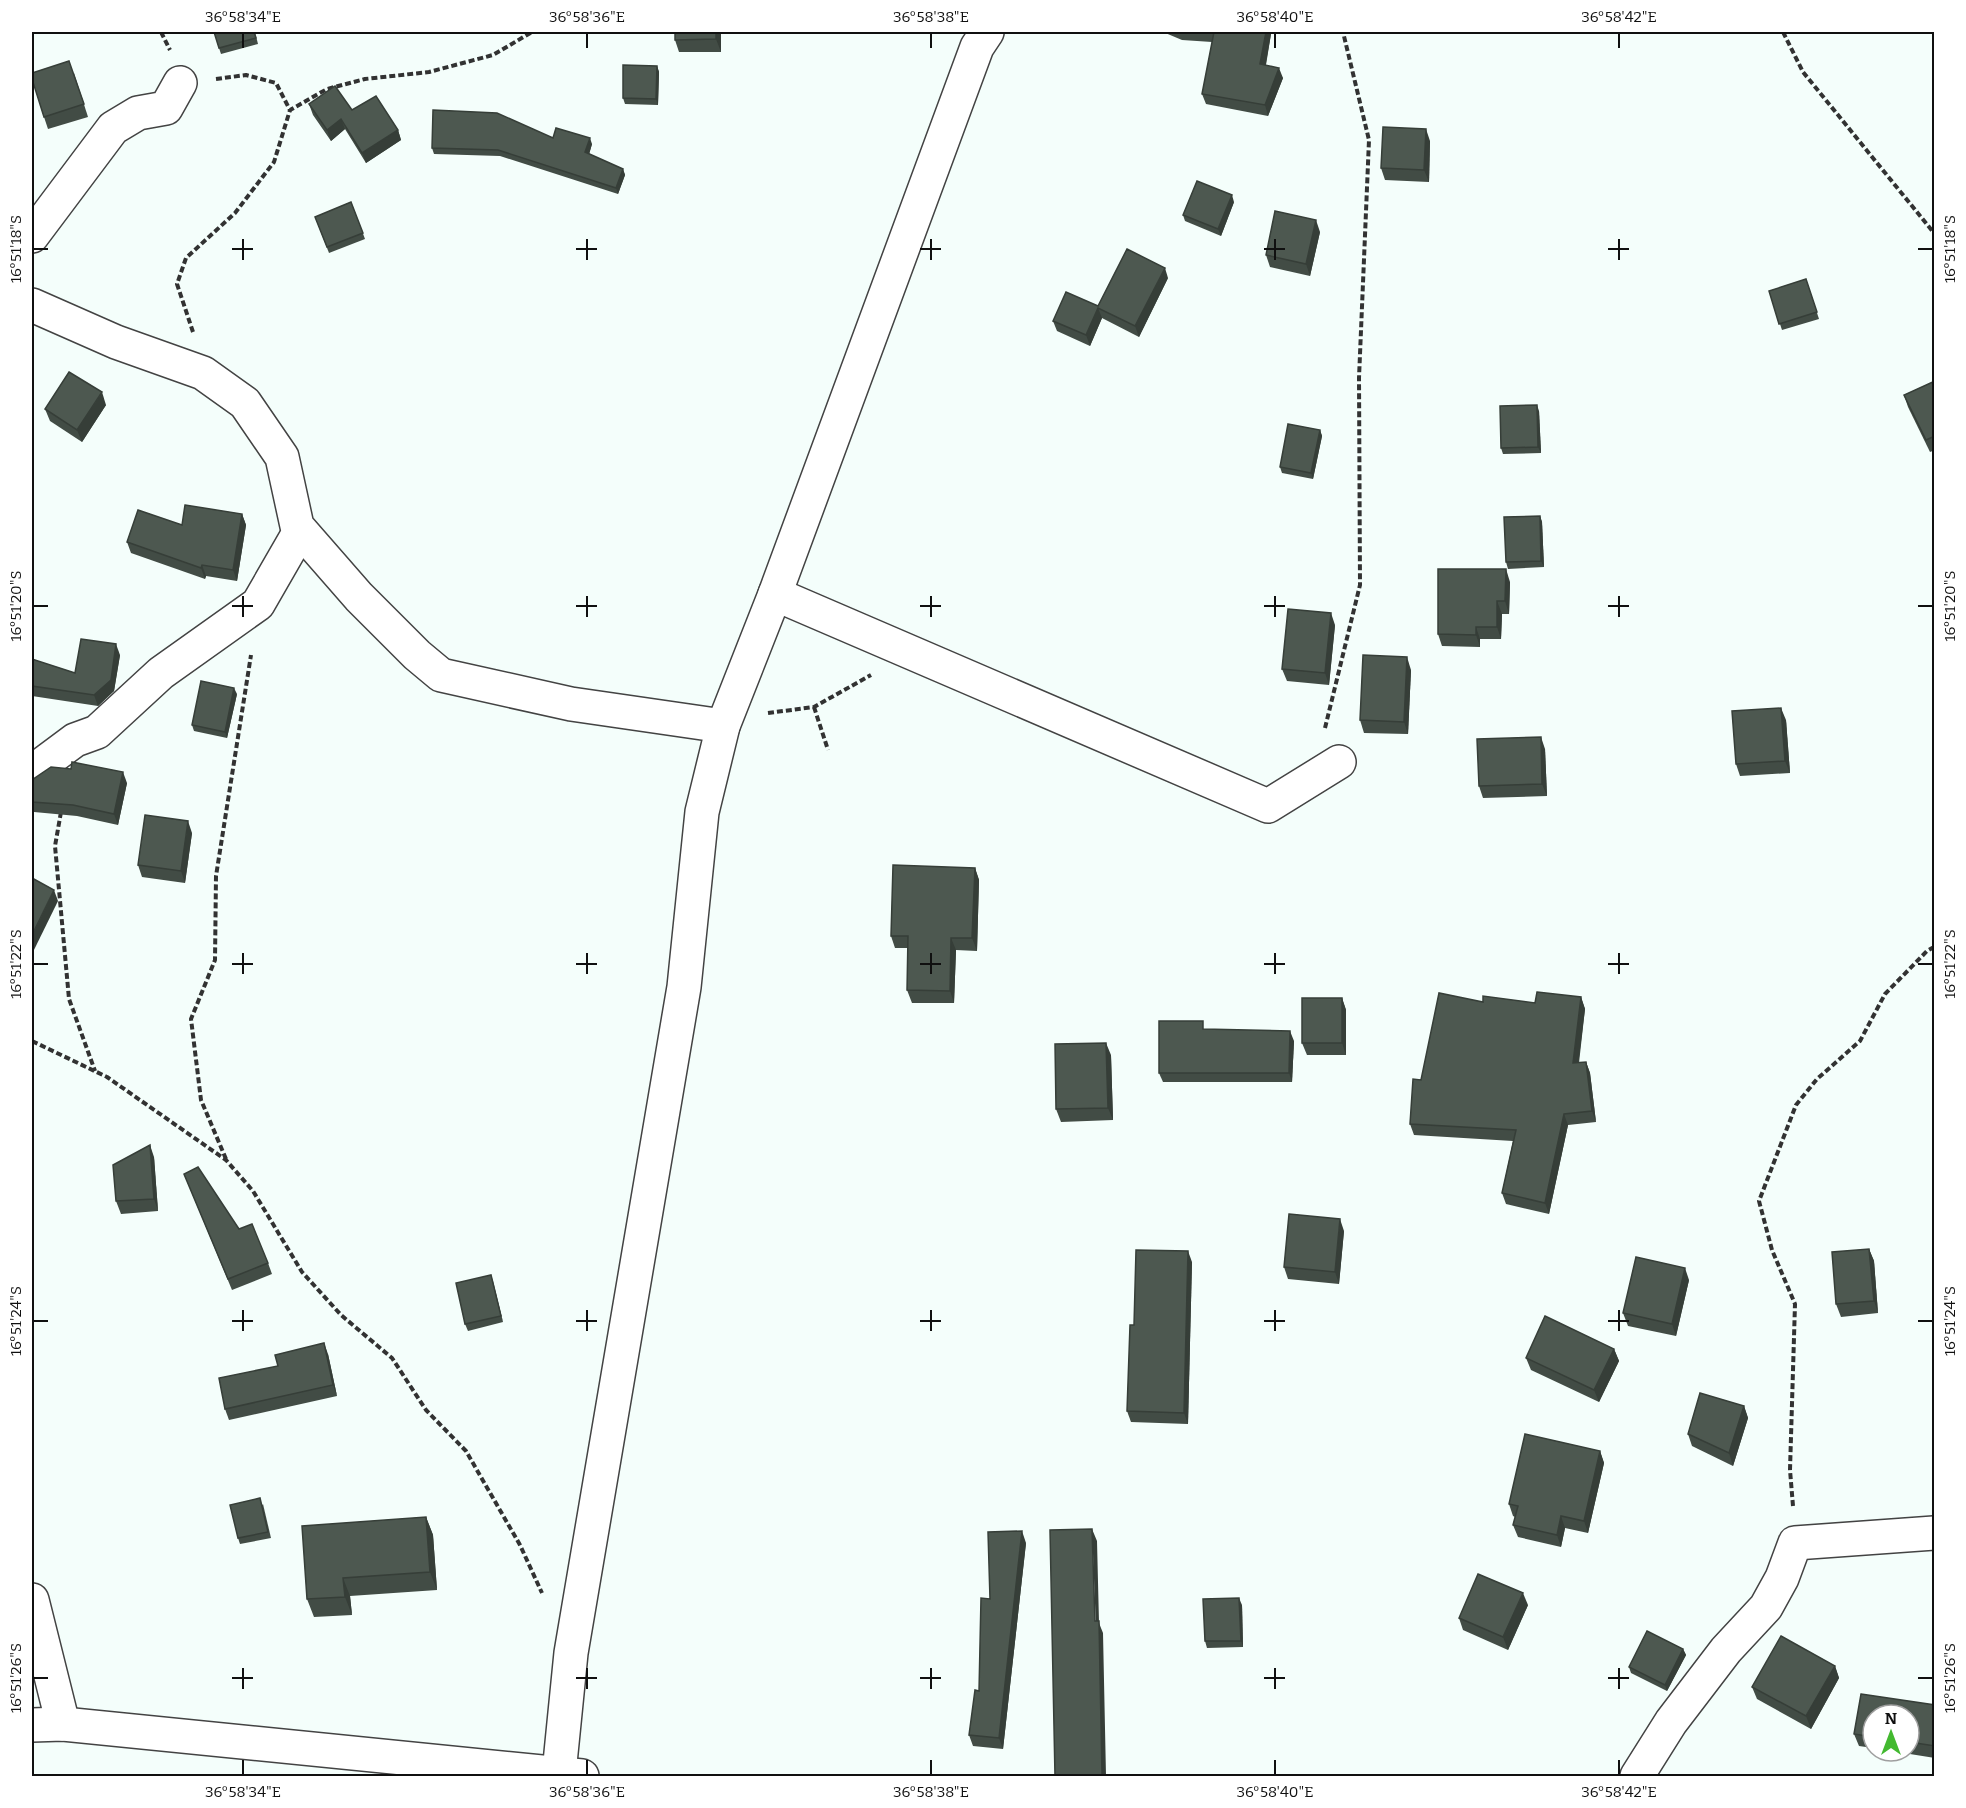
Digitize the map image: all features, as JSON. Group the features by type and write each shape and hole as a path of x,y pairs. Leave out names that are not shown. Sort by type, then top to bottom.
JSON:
{"street":[{"path":"32,1600 47,1725 570,1775 571,1653 684,987 702,812 723,726 775,594 976,47 987,32"},
{"path":"32,236 113,128 138,113 166,108 180,82"},
{"path":"32,305 116,342 202,373 245,403 282,458 300,531 359,597 417,656 441,675 571,704 723,726"},
{"path":"32,772 75,740 97,732 161,673 258,604 300,531"},
{"path":"775,594 1268,806 1339,762"},
{"path":"1637,1776 1671,1722 1726,1650 1766,1606 1782,1578 1795,1543 1935,1533"}],"path":[{"path":"202,373 207,351 193,332 177,284 186,258 235,213 274,162 291,110 327,89 365,79 429,72 493,55 532,32"},
{"path":"1319,736 1325,728 1360,585 1359,378 1368,140 1343,32"},
{"path":"1783,32 1803,72 1935,233"},
{"path":"180,82 246,75 276,83 291,110"},
{"path":"226,1160 201,1100 191,1019 215,960 216,876 258,604"},
{"path":"723,726 772,712 814,707 911,652"},
{"path":"814,707 828,750"},
{"path":"61,811 55,846 69,999 95,1071"},
{"path":"1795,1543 1790,1470 1795,1304 1772,1250 1759,1201 1796,1105 1817,1079 1860,1041 1885,994 1927,951 1935,947"},
{"path":"32,1041 95,1071 226,1160 253,1191 302,1272 341,1315 392,1358 426,1410 466,1451 520,1545 543,1594"}],"building":[{"path":"214,32 254,32 256,38 219,48"},
{"path":"675,32 716,32 716,39 675,40"},
{"path":"1214,32 1266,32 1260,64 1279,68 1265,105 1202,94"},
{"path":"69,61 84,104 44,117 32,73"},
{"path":"623,65 657,66 656,99 623,98"},
{"path":"335,86 352,110 376,96 398,130 362,153 341,119 327,130 309,104"},
{"path":"433,110 497,113 553,138 556,128 590,138 585,152 623,169 616,188 498,150 432,148"},
{"path":"1383,127 1426,129 1424,170 1381,168"},
{"path":"1197,181 1232,195 1218,229 1183,215"},
{"path":"351,202 363,233 327,247 315,217"},
{"path":"1275,211 1316,220 1306,264 1266,255"},
{"path":"1127,249 1165,268 1135,326 1098,308 1086,335 1053,321 1066,292 1098,306"},
{"path":"1806,279 1817,312 1779,324 1769,291"},
{"path":"69,372 102,392 77,430 45,409"},
{"path":"1935,381 1935,436 1926,440 1904,395"},
{"path":"1537,405 1538,447 1501,448 1500,406"},
{"path":"1288,424 1320,430 1311,473 1280,467"},
{"path":"185,505 242,514 233,570 202,565 201,568 127,542 138,510 182,525"},
{"path":"1540,516 1541,561 1506,562 1504,517"},
{"path":"1438,569 1506,569 1505,601 1497,601 1497,627 1476,627 1476,635 1438,634"},
{"path":"1288,609 1331,613 1325,673 1282,669"},
{"path":"81,639 116,644 111,680 94,695 32,686 32,659 75,673"},
{"path":"1363,655 1407,657 1404,722 1360,720"},
{"path":"201,681 234,688 225,732 192,725"},
{"path":"1781,708 1785,761 1736,764 1732,711"},
{"path":"1541,737 1542,784 1479,786 1477,739"},
{"path":"72,762 123,772 114,814 73,805 32,802 32,780 51,767 71,769"},
{"path":"145,815 188,821 181,871 138,865"},
{"path":"893,865 975,868 972,938 951,938 950,991 907,990 908,936 891,936"},
{"path":"32,878 54,890 32,935"},
{"path":"1537,992 1581,997 1573,1063 1586,1062 1592,1111 1564,1114 1545,1203 1502,1193 1516,1130 1410,1124 1413,1079 1421,1080 1439,993 1483,1002 1483,996 1535,1003"},
{"path":"1302,998 1342,998 1342,1043 1302,1043"},
{"path":"1159,1021 1203,1021 1203,1029 1290,1031 1289,1073 1159,1073"},
{"path":"1106,1043 1108,1108 1056,1109 1055,1044"},
{"path":"150,1145 154,1199 116,1201 113,1165"},
{"path":"198,1167 239,1229 252,1224 268,1263 228,1279 184,1174"},
{"path":"1289,1214 1340,1219 1335,1272 1284,1267"},
{"path":"1869,1249 1874,1301 1836,1304 1832,1252"},
{"path":"1136,1250 1188,1251 1184,1413 1127,1411 1130,1325 1134,1325"},
{"path":"1636,1257 1685,1268 1672,1324 1623,1313"},
{"path":"491,1275 501,1316 465,1324 456,1283"},
{"path":"1545,1316 1614,1349 1594,1390 1526,1358"},
{"path":"324,1343 333,1385 225,1409 219,1378 278,1366 275,1355"},
{"path":"1700,1393 1744,1406 1729,1453 1688,1434"},
{"path":"1525,1434 1600,1451 1584,1521 1561,1516 1557,1535 1513,1525 1518,1506 1509,1504"},
{"path":"260,1498 268,1532 238,1538 230,1505"},
{"path":"426,1517 430,1572 343,1578 345,1597 307,1599 302,1526"},
{"path":"1092,1529 1095,1621 1099,1621 1102,1776 1055,1776 1050,1530"},
{"path":"1022,1531 999,1738 969,1735 975,1690 979,1691 981,1598 990,1599 988,1532"},
{"path":"1478,1574 1523,1593 1503,1637 1459,1618"},
{"path":"1239,1598 1241,1641 1205,1641 1203,1599"},
{"path":"1647,1631 1683,1649 1665,1685 1629,1667"},
{"path":"1781,1636 1835,1666 1806,1716 1752,1687"},
{"path":"1861,1694 1935,1705 1935,1746 1921,1744 1921,1703 1861,1703 1861,1735 1854,1734"}]}
